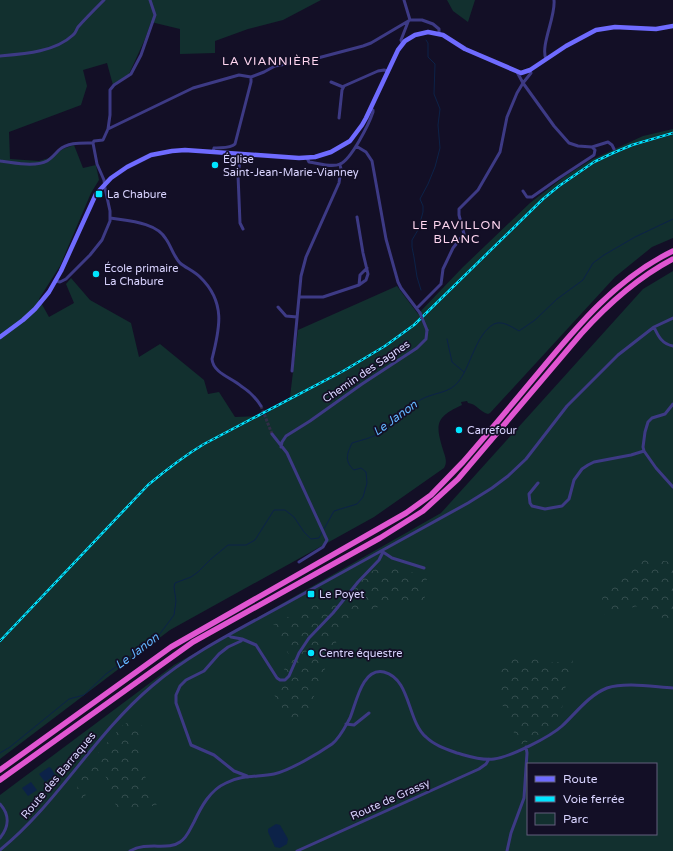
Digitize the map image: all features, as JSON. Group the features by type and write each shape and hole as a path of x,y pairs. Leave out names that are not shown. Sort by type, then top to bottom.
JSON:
{"highway":[{"path":"0,770 171,647 393,521 425,499 464,462 586,316 637,272 673,251"},
{"path":"0,780 193,642 380,538 423,511 458,479 581,334 603,311 640,279 673,259"}],"main road":[{"path":"0,337 11,330 35,309 49,292 91,203 104,184 127,167 151,155 172,151 306,158 331,152 344,145 356,133 370,109 395,56 403,44 408,38 423,33 439,34 465,49 517,72 524,72 530,70 546,58 596,30 615,27 656,29 673,26"}],"street":[{"path":"0,56 41,50 52,47 64,41 75,34 78,28 104,0"},
{"path":"0,160 29,163 43,162 51,159 60,149 66,146 77,143 92,143 94,141 103,140 108,129 110,115 110,90 114,85 131,74 141,55 154,15 150,0"},
{"path":"403,44 401,40 410,20 404,0"},
{"path":"546,58 545,48 554,9 554,0"},
{"path":"108,129 193,88 239,75 251,77 274,66 314,59 368,44 410,20 418,19 429,22 439,29 439,34"},
{"path":"417,308 441,284 443,269 453,248 464,234 459,215 460,209 478,190 499,155 507,117 517,93 531,73 530,70"},
{"path":"331,82 343,87 378,71 388,71"},
{"path":"517,72 523,83 554,126 569,143 578,146 592,147 608,142 612,144 614,149"},
{"path":"213,152 214,148 230,147 235,144 251,77"},
{"path":"339,118 343,87"},
{"path":"306,158 309,162 331,165 340,165 347,160 372,115 373,111 370,109"},
{"path":"55,281 60,282 69,277 100,244 110,218 104,180 97,164 92,143"},
{"name":"Chemin des Sagnes","path":"281,447 286,436 417,348 426,339 427,330 420,313 401,288 393,269 372,161 370,156 356,146"},
{"path":"523,191 527,197 532,197 591,157 595,153 594,148 592,147"},
{"path":"241,154 238,175 240,223 243,229"},
{"path":"292,371 301,276 306,256 339,183 341,169 340,165"},
{"path":"299,297 320,298 359,284 368,277 357,217"},
{"path":"110,218 148,226 162,233 179,262 198,275 207,285 220,313 212,363 219,372 247,390 261,406"},
{"path":"359,284 360,275 366,268"},
{"path":"278,307 286,316 297,317"},
{"name":"Route des Barraques","path":"0,850 20,833 46,806 106,732 127,709 153,685 186,661 229,635 383,551 492,488 508,476 526,459 575,398 618,355 654,327 673,318"},
{"path":"654,327 663,342 667,345 673,346"},
{"path":"673,404 665,414 652,418 648,422 644,438 644,451 662,476 673,487"},
{"path":"272,434 290,461 327,540 325,545 299,562"},
{"path":"538,483 529,494 530,503 532,506 545,509 562,506 569,499 574,480 582,469 594,462 625,457 644,451"},
{"path":"229,635 256,645 277,678 284,680 289,676 299,653 309,638 379,560 383,551 388,556 424,568"},
{"path":"242,639 219,654 204,671 182,683 176,699 182,722 191,745 209,752 234,772 248,777"},
{"path":"130,851 136,848 149,846 168,846 178,844 186,836 202,805 214,791 228,782 248,777 274,774 288,769 332,744 340,736 363,684 373,674 381,672 397,679 401,685 415,722 426,737 433,743 472,757 489,759 503,757 554,733 593,696 606,689 627,686 673,688"},
{"path":"346,724 354,725 369,713"},
{"path":"507,851 511,833 524,798 527,754 526,747"},
{"name":"Route de Grassy","path":"296,851 479,769 486,764 489,759"},
{"path":"0,804 6,813 7,823 6,829 0,838"}],"green space":[{"path":"0,0 321,0 283,20 248,29 215,41 215,53 180,54 180,29 151,22 129,74 113,85 107,63 83,70 87,86 81,105 9,132 10,159 39,161 49,158 63,149 74,145 83,168 96,165 99,180 91,193 60,266 39,299 49,317 74,303 66,284 71,278 90,300 131,323 139,357 160,344 204,380 208,394 219,392 235,417 263,416 290,397 298,330 397,286 418,314 463,267 530,203 564,177 591,160 643,136 673,129 673,238 652,247 615,277 490,413 485,413 467,401 461,402 462,405 446,414 441,419 439,424 439,436 446,459 444,468 374,517 170,630 0,759"},
{"path":"447,0 475,0 468,22 453,11"},
{"path":"673,271 673,851 0,851 0,795 174,665 441,513 643,289"},
{"path":"645,559 673,562 673,623 638,606 601,615 603,589"},
{"path":"385,564 427,577 424,604 386,603 344,624 316,690 308,714 289,719 273,693 290,657 273,625"},
{"path":"517,651 523,658 548,662 561,661 572,655 573,667 567,678 562,708 551,731 520,745 506,716 500,695 499,684 500,674 505,662"},
{"path":"135,719 143,727 139,761 157,806 147,806 119,814 103,769 89,784 82,806 75,801 80,773 123,725"}],"water":[{"path":"49,767 55,775 45,782 39,774"},
{"path":"31,782 37,790 28,796 22,788"},
{"path":"276,824 280,825 288,839 287,844 280,848 275,847 268,832 268,829"}],"waterway":[{"path":"421,290 417,277 412,240 418,230 423,212 423,206 420,199 435,167 440,148 438,125 440,109 434,94 435,64 428,57 428,43 426,40"},
{"name":"Le Janon","path":"324,529 334,511 357,504 363,497 367,483 366,472 361,468 354,470 349,464 347,457 352,443 377,434 406,409 418,401 452,388 463,374 478,342 494,324 504,323 519,331 535,320 557,299 583,280 593,263 635,237 673,219"},
{"path":"447,339 452,362 464,372"},
{"name":"Le Janon","path":"0,753 10,747 69,699 84,695 106,674 156,639 174,615 176,601 174,587 175,583 191,577 198,572 228,545 246,545 255,540 274,510 285,510 294,517 304,532 311,539 319,538 322,532"}],"tunnel":[{"path":"261,406 272,434"}],"railway":[{"path":"0,641 148,485 175,463 204,444 345,370 385,346 414,325 543,199 594,162 632,145 673,133"}],"place":[{"name":"Église Saint-Jean-Marie-Vianney","path":"215,165"},
{"name":"La Chabure","path":"99,194"},
{"name":"École primaire La Chabure","path":"96,274"},
{"name":"Carrefour","path":"459,430"},
{"name":"Le Poyet","path":"311,594"},
{"name":"Centre équestre","path":"311,653"}],"district":[{"name":"LA VIANNIÈRE","path":"271,61"},
{"name":"LE PAVILLON BLANC","path":"457,232"}]}
